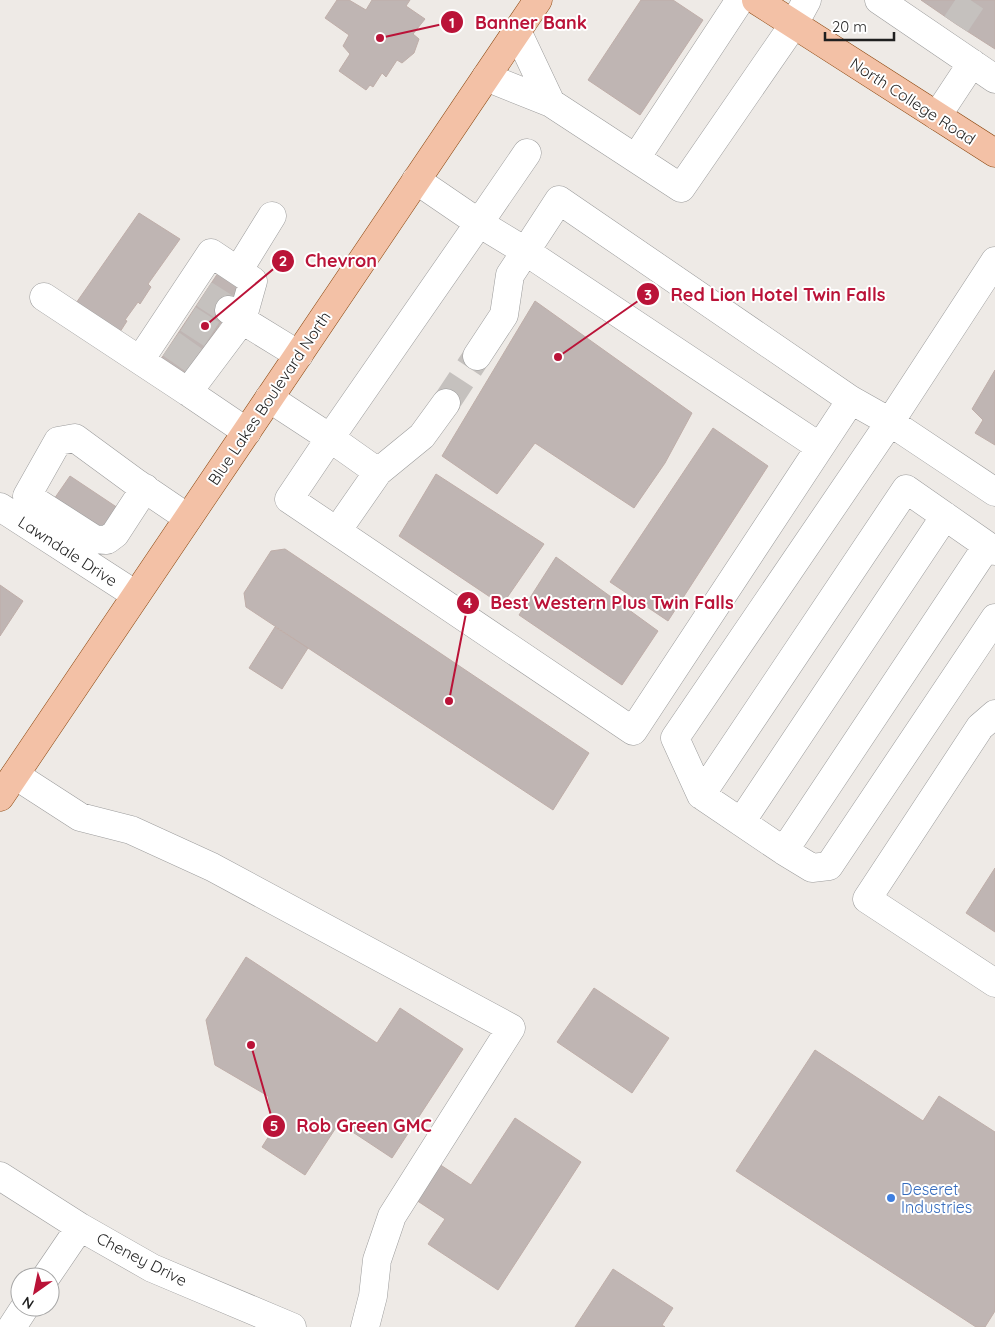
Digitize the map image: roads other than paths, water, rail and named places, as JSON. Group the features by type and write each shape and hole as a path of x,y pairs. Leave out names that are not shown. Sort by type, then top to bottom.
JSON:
{"main road":[{"name":"Blue Lakes Boulevard North","path":"7,786 538,0"},
{"name":"North College Road","path":"756,0 995,154"}],"street":[{"path":"636,158 740,0"},
{"path":"486,77 551,103 681,188 794,24 807,0"},
{"path":"879,0 950,34 972,63 995,79"},
{"path":"517,31 551,103"},
{"path":"937,116 972,63"},
{"path":"527,153 289,499 633,731 851,400"},
{"path":"416,180 820,447"},
{"path":"477,356 504,315 510,275 559,200 851,400 890,422 995,492"},
{"path":"238,271 272,216"},
{"path":"140,360 164,340 197,289 211,254 238,271 253,281 236,315 200,365 188,392"},
{"path":"995,262 890,422 675,738 701,795 812,868 829,866 995,618"},
{"path":"44,296 247,432"},
{"path":"236,315 299,355"},
{"path":"269,398 378,472"},
{"path":"338,531 378,472 422,436 446,402"},
{"path":"145,488 115,534 107,540 94,539 54,528 28,496 58,441 75,438 188,518"},
{"path":"701,795 906,489 991,548 784,851"},
{"name":"Lawndale Drive","path":"0,507 54,528 136,595"},
{"path":"741,822 945,516"},
{"path":"995,714 980,727 867,899 995,983"},
{"path":"7,786 80,817 130,830 212,867 511,1028 392,1216 378,1260 373,1296 365,1327"},
{"name":"Cheney Drive","path":"0,1176 80,1227 152,1268 292,1327"},
{"path":"53,1267 80,1227"}],"tunnel":[{"path":"956,24 972,0"},
{"path":"204,294 229,310"},
{"path":"188,319 213,335"},
{"path":"171,344 195,361"},
{"path":"446,403 477,356"}],"place":[{"name":"Banner Bank","path":"380,38"},
{"name":"Chevron","path":"205,326"},
{"name":"Red Lion Hotel Twin Falls","path":"558,357"},
{"name":"Best Western Plus Twin Falls","path":"449,701"},
{"name":"Rob Green GMC","path":"251,1045"},
{"name":"Deseret Industries","path":"891,1198"}]}
